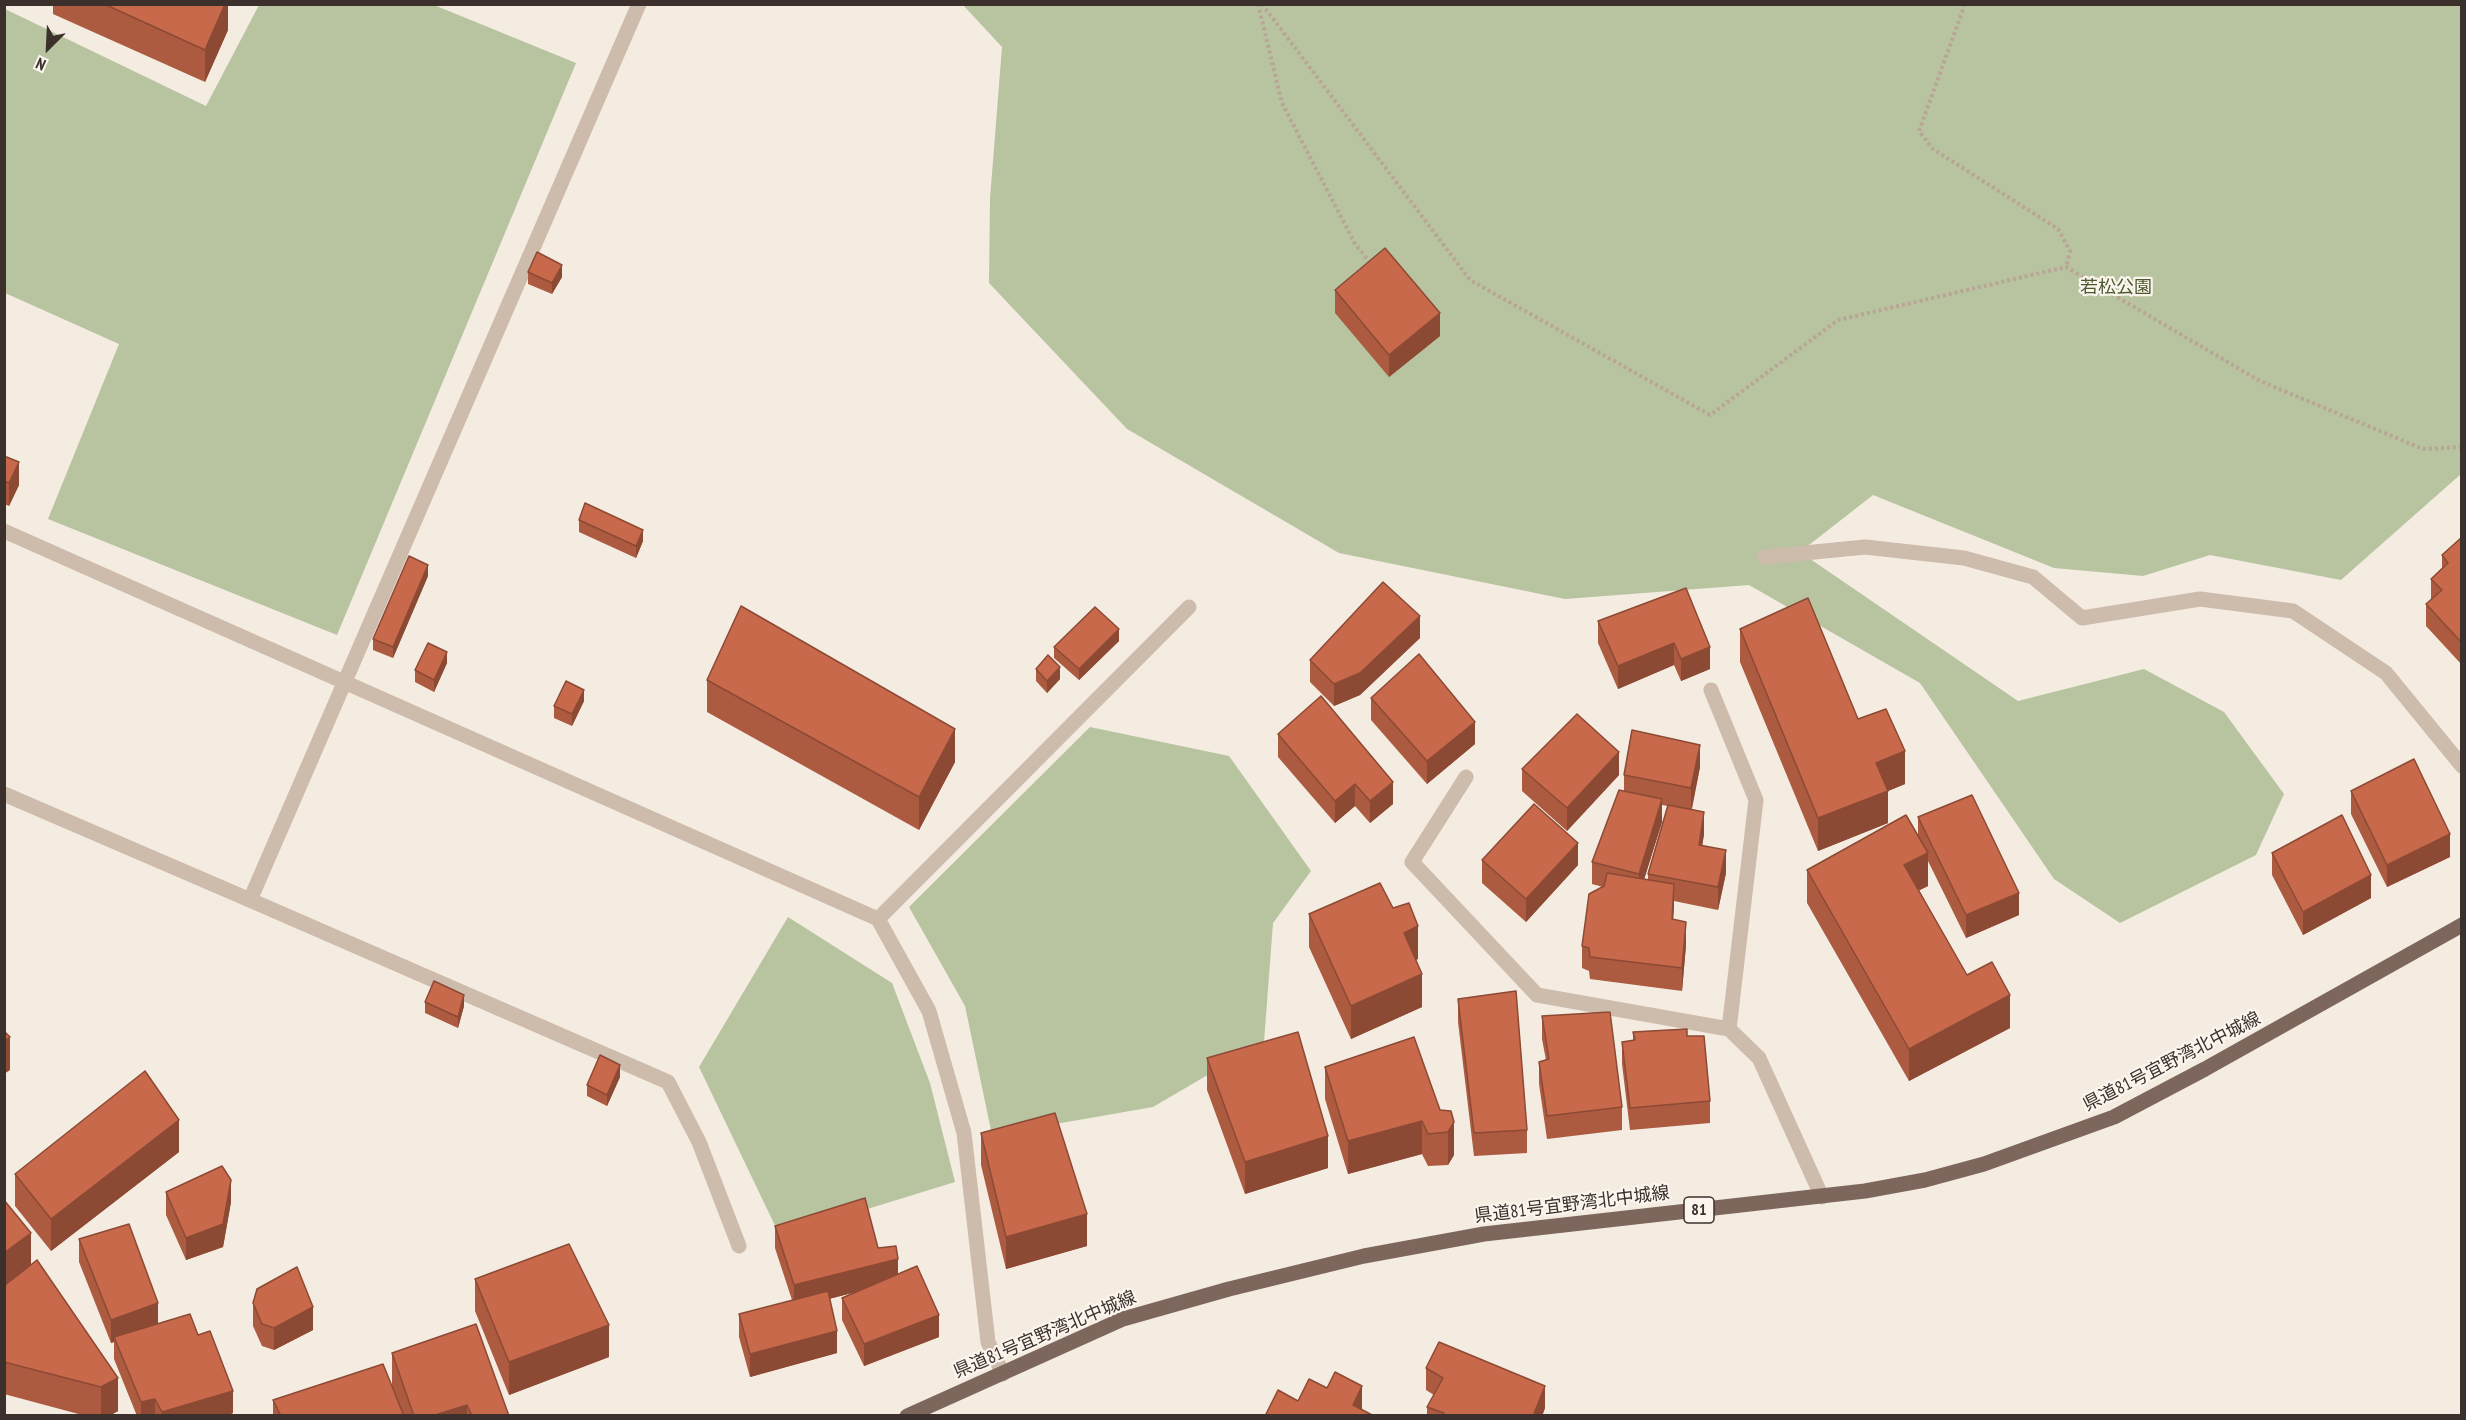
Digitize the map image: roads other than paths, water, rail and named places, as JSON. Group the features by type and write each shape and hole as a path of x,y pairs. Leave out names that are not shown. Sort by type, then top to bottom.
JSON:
{"main road":[{"name":"県道81号宜野湾北中城線","path":"907,1416 1123,1319 1228,1289 1364,1256 1484,1234 1822,1197 1925,1180 1984,1164 2114,1117 2205,1069 2462,925"}],"street":[{"path":"250,900 639,4"},
{"path":"4,531 878,919 929,1011 964,1133 988,1342 1003,1374"},
{"path":"1764,557 1865,547 1964,558 2033,577 2082,618 2200,599 2294,611 2386,674 2462,766"},
{"path":"878,919 1189,607"},
{"path":"1711,690 1756,800 1729,1029"},
{"path":"1466,777 1412,862 1537,995 1729,1029 1758,1058 1822,1197"},
{"path":"4,794 668,1082 699,1142 739,1246"}],"park label":[{"name":"若松公園","path":"2116,288"}]}
